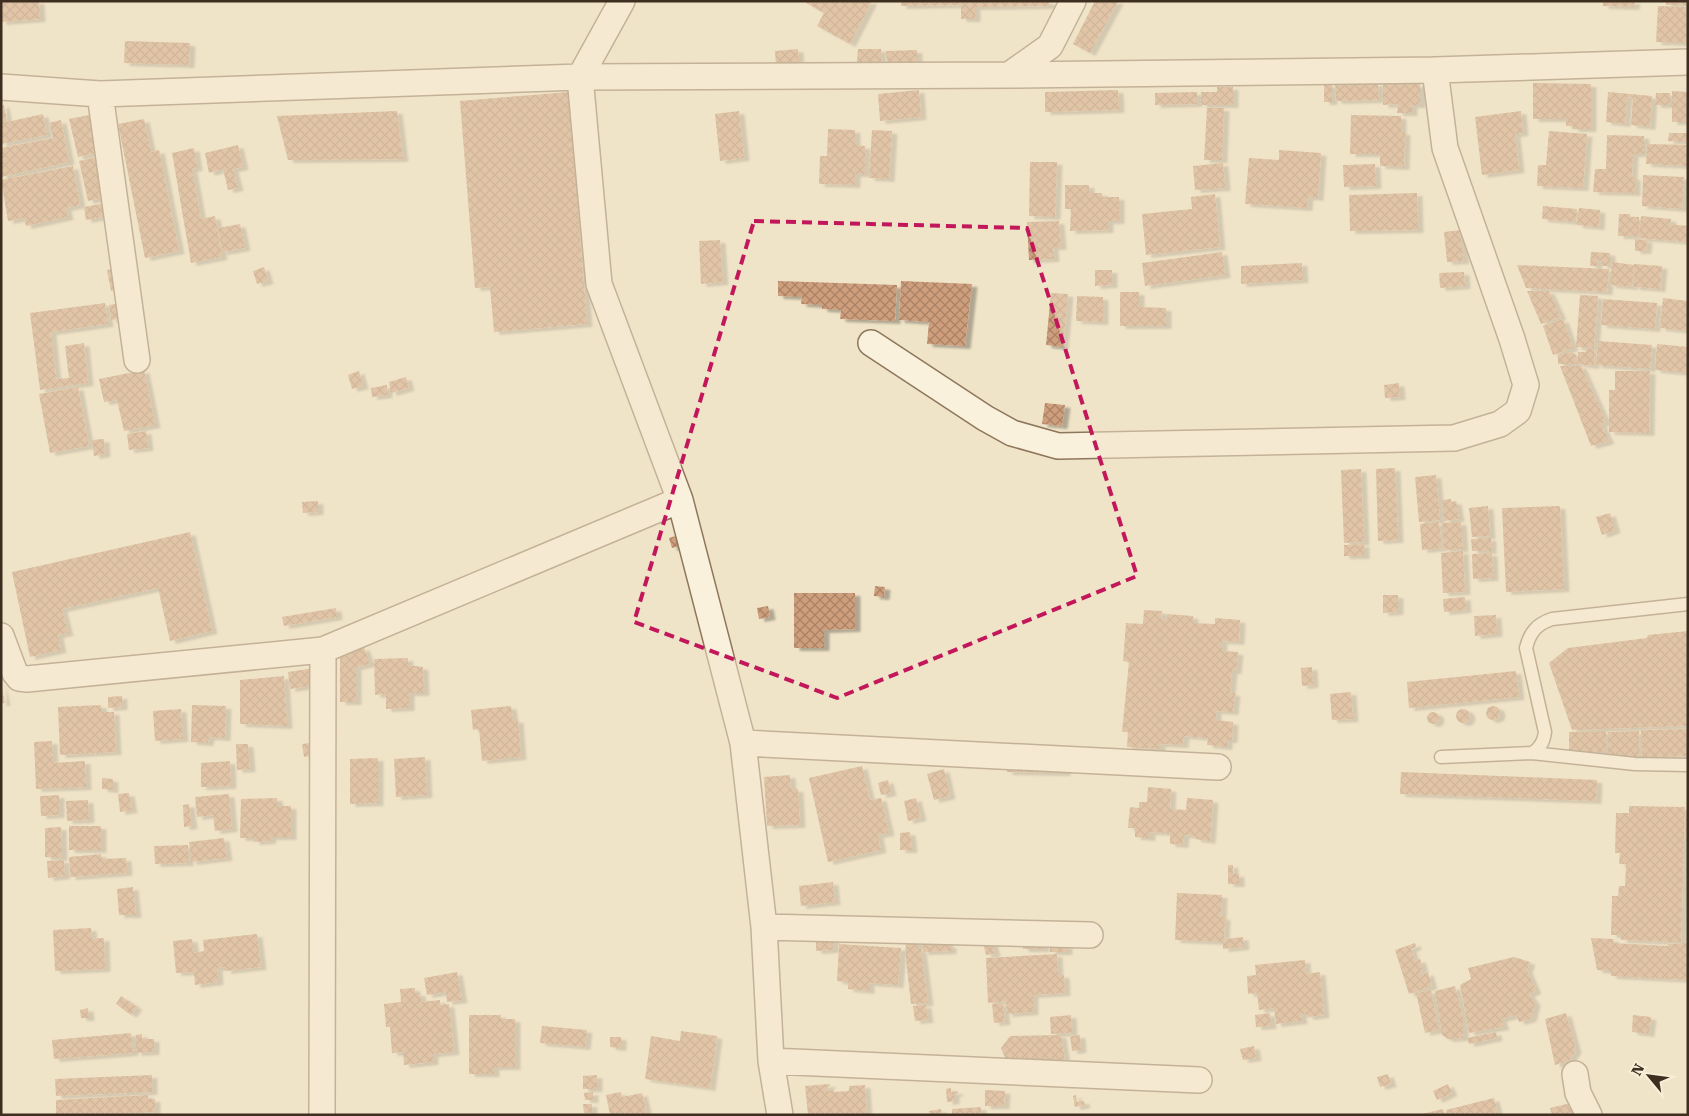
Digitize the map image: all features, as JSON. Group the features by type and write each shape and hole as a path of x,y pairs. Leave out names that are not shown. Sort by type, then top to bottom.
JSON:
{"street":[{"path":"622,1 580,77 599,284 680,500 743,743 764,927 771,1061 780,1115"},
{"path":"1009,75 1050,46 1073,1"},
{"path":"1,87 100,94 580,77 1009,75 1435,70 1688,62"},
{"path":"871,343 985,418 1012,433 1058,446 1454,438 1500,424 1518,411 1526,385 1512,339 1445,148 1435,70"},
{"path":"100,94 137,360"},
{"path":"1,636 15,673 19,678 27,679 323,650 680,500"},
{"path":"322,1115 323,650"},
{"path":"743,743 1218,767"},
{"path":"764,927 1090,935"},
{"path":"771,1061 1199,1080"},
{"path":"1575,1074 1578,1093 1589,1115"}],"lane":[{"path":"1532,753 1538,750 1542,744 1545,732 1526,648 1534,628 1552,618 1688,604"},
{"path":"1441,757 1532,753 1635,764 1688,765"}],"highlighted area":[{"path":"754,221 1027,228 1137,576 837,698 634,622"}],"building":[{"path":"1,1 39,1 40,19 1,22"},
{"path":"807,1 872,1 850,44 817,26 824,13 806,3"},
{"path":"901,1 1049,1 1049,6 975,7 975,19 961,19 961,5 901,6"},
{"path":"1095,1 1118,1 1090,53 1073,44"},
{"path":"1603,1 1635,1 1634,7 1603,6"},
{"path":"1666,1 1688,1 1688,5 1666,5"},
{"path":"1658,6 1688,7 1688,43 1656,42"},
{"path":"125,41 190,43 189,65 124,63"},
{"path":"798,49 799,66 795,66 795,62 780,63 781,67 776,67 775,51"},
{"path":"858,49 881,49 881,62 857,62"},
{"path":"917,50 917,62 887,63 886,51"},
{"path":"1378,83 1379,100 1336,101 1335,84"},
{"path":"1533,83 1591,84 1591,129 1573,129 1573,126 1566,126 1566,119 1533,119"},
{"path":"1324,84 1332,85 1332,102 1324,102"},
{"path":"1383,84 1420,84 1420,105 1412,105 1412,113 1397,113 1398,104 1383,105"},
{"path":"1217,87 1233,87 1233,105 1201,105 1201,92 1217,92"},
{"path":"919,90 921,117 880,121 878,94"},
{"path":"1118,90 1119,110 1045,112 1045,92"},
{"path":"1672,91 1688,92 1688,122 1672,122"},
{"path":"569,92 587,324 494,332 490,287 475,288 460,101"},
{"path":"1197,92 1197,104 1155,105 1155,93"},
{"path":"1608,92 1652,96 1650,127 1631,125 1633,98 1627,97 1625,124 1606,122"},
{"path":"1656,93 1670,93 1670,105 1655,105"},
{"path":"1,105 4,105 7,122 43,114 47,135 1,144"},
{"path":"1207,108 1224,108 1222,160 1204,160"},
{"path":"397,111 403,159 288,160 277,116"},
{"path":"739,111 744,158 720,161 715,114"},
{"path":"1521,111 1523,133 1515,134 1519,170 1482,175 1475,117"},
{"path":"89,115 97,153 78,157 69,119"},
{"path":"1351,115 1401,116 1401,132 1405,132 1404,167 1380,166 1380,154 1350,154"},
{"path":"144,119 151,152 159,150 179,251 145,258 118,124"},
{"path":"61,120 69,162 1,177 1,148 53,138 49,123"},
{"path":"828,129 855,130 855,145 865,146 865,174 855,174 855,185 819,184 820,156 827,156"},
{"path":"872,130 892,131 889,179 869,178"},
{"path":"1549,131 1587,134 1583,188 1537,186 1538,165 1546,165"},
{"path":"1669,133 1688,133 1688,142 1668,141"},
{"path":"1607,135 1644,136 1644,154 1633,154 1632,177 1635,177 1635,193 1593,192 1595,169 1606,169"},
{"path":"1647,144 1688,145 1688,166 1646,164"},
{"path":"238,145 243,167 233,169 238,188 228,190 223,169 209,173 205,153"},
{"path":"194,148 197,168 192,169 201,219 215,216 222,257 191,263 172,153"},
{"path":"1279,150 1321,153 1318,198 1308,197 1307,208 1245,204 1249,158 1279,160"},
{"path":"97,157 106,197 88,201 79,161"},
{"path":"1030,162 1057,162 1055,217 1029,216"},
{"path":"1223,163 1225,188 1195,190 1193,166"},
{"path":"1375,164 1376,186 1344,187 1343,165"},
{"path":"73,166 80,205 66,208 68,217 26,226 24,218 8,221 1,180"},
{"path":"1643,175 1684,177 1682,209 1642,206"},
{"path":"1065,185 1089,185 1089,193 1102,193 1102,197 1119,197 1119,221 1108,221 1108,230 1070,231 1071,209 1065,209"},
{"path":"1417,193 1418,230 1350,231 1349,195"},
{"path":"1215,194 1220,247 1146,255 1142,214 1192,209 1191,197"},
{"path":"106,203 108,216 86,220 84,207"},
{"path":"1543,206 1577,209 1576,222 1542,219"},
{"path":"1579,208 1600,210 1599,227 1577,225"},
{"path":"1619,214 1630,214 1630,217 1639,217 1639,235 1641,216 1671,219 1670,224 1688,226 1688,242 1639,238 1639,236 1618,236"},
{"path":"1059,221 1061,247 1053,247 1054,259 1029,260 1027,222"},
{"path":"240,224 245,248 222,252 218,228"},
{"path":"1460,230 1464,261 1447,262 1444,232"},
{"path":"1635,239 1647,240 1646,251 1635,251"},
{"path":"720,240 723,282 701,284 699,241"},
{"path":"1222,252 1225,275 1145,286 1142,263"},
{"path":"1591,252 1610,253 1610,266 1602,266 1602,260 1597,260 1597,266 1590,266"},
{"path":"1612,262 1634,265 1632,287 1610,285"},
{"path":"1302,263 1303,280 1241,284 1241,266"},
{"path":"1634,264 1662,266 1660,289 1634,287"},
{"path":"1517,265 1609,269 1607,292 1526,288"},
{"path":"264,267 268,281 257,284 253,271"},
{"path":"117,268 122,288 111,291 107,270"},
{"path":"1095,270 1112,270 1112,285 1095,286"},
{"path":"1464,272 1465,286 1440,288 1439,273"},
{"path":"778,281 897,285 895,321 840,319 841,310 822,309 822,305 801,304 802,297 778,296"},
{"path":"901,281 972,284 965,346 927,344 929,322 899,320"},
{"path":"1527,291 1549,291 1561,317 1541,324"},
{"path":"1120,292 1139,292 1139,307 1166,308 1166,326 1120,326"},
{"path":"1051,293 1068,294 1063,347 1046,345"},
{"path":"1580,295 1598,296 1594,348 1576,347"},
{"path":"1077,296 1103,297 1103,322 1076,321"},
{"path":"1663,298 1688,301 1688,331 1660,328"},
{"path":"1603,299 1657,303 1655,329 1601,325"},
{"path":"105,303 108,324 51,332 56,379 69,378 65,346 84,343 88,383 40,390 30,313"},
{"path":"122,303 124,318 111,320 109,305"},
{"path":"1563,319 1573,348 1553,355 1543,326"},
{"path":"1598,341 1652,345 1650,369 1596,365"},
{"path":"1657,344 1688,347 1687,373 1655,370"},
{"path":"1586,349 1595,349 1594,366 1578,364 1578,352 1586,352"},
{"path":"1571,352 1576,355 1577,364 1558,364 1558,355"},
{"path":"1560,366 1581,366 1606,422 1601,424 1609,441 1591,446"},
{"path":"144,370 155,425 124,431 117,400 104,402 99,379"},
{"path":"359,371 363,386 352,389 348,375"},
{"path":"1615,371 1650,371 1649,433 1609,432 1609,390 1615,390"},
{"path":"406,377 409,388 391,393 389,382"},
{"path":"1399,383 1400,397 1385,398 1384,385"},
{"path":"387,385 387,395 372,397 371,388"},
{"path":"78,387 89,446 50,453 39,394"},
{"path":"1045,403 1065,405 1062,426 1042,424"},
{"path":"146,431 148,448 129,450 127,434"},
{"path":"104,439 105,454 94,456 92,440"},
{"path":"1395,468 1398,540 1378,541 1376,469"},
{"path":"1361,469 1364,542 1344,543 1341,470"},
{"path":"1436,475 1440,520 1419,522 1415,477"},
{"path":"1451,499 1451,502 1456,501 1459,519 1444,521 1442,500"},
{"path":"318,501 318,512 303,513 302,502"},
{"path":"1488,506 1490,536 1472,537 1469,508"},
{"path":"1560,506 1564,589 1506,592 1502,508"},
{"path":"1610,513 1615,530 1602,535 1596,517"},
{"path":"1439,522 1442,548 1422,550 1420,524"},
{"path":"1461,522 1463,549 1444,550 1442,523"},
{"path":"190,532 212,631 170,641 158,588 62,609 68,633 58,635 61,650 30,657 12,572"},
{"path":"682,534 685,544 672,548 669,538"},
{"path":"1491,538 1491,551 1472,551 1471,539"},
{"path":"1364,544 1364,556 1344,556 1344,545"},
{"path":"1463,551 1465,592 1443,593 1441,553"},
{"path":"1492,553 1493,578 1473,579 1472,554"},
{"path":"875,586 885,587 884,597 874,596"},
{"path":"794,593 855,593 855,629 824,630 824,648 794,648"},
{"path":"1383,595 1398,595 1398,612 1383,613"},
{"path":"1465,597 1466,610 1444,612 1443,599"},
{"path":"768,606 770,617 759,619 757,608"},
{"path":"336,608 337,617 284,626 282,617"},
{"path":"1144,610 1162,611 1161,619 1167,619 1167,614 1193,616 1193,623 1215,624 1215,618 1240,620 1239,642 1222,641 1222,651 1238,652 1236,671 1232,671 1230,693 1235,693 1233,712 1216,711 1216,720 1233,722 1232,740 1227,740 1227,747 1207,745 1208,738 1184,736 1183,745 1160,744 1160,749 1127,747 1128,732 1122,732 1129,662 1123,661 1126,623 1143,624"},
{"path":"1496,615 1497,634 1475,636 1474,616"},
{"path":"1688,631 1688,726 1572,730 1549,663 1568,648 1647,638 1648,635"},
{"path":"364,647 370,664 356,667 356,702 340,702 340,658"},
{"path":"408,658 408,665 423,667 424,693 409,693 409,708 386,709 386,694 375,695 374,659"},
{"path":"1312,667 1313,685 1302,686 1301,668"},
{"path":"314,668 316,685 290,689 288,672"},
{"path":"1516,671 1519,697 1409,708 1407,682"},
{"path":"284,676 287,726 240,724 240,680"},
{"path":"1,684 5,703 1,703"},
{"path":"1351,692 1353,719 1332,720 1330,694"},
{"path":"122,696 122,707 108,708 108,697"},
{"path":"101,705 102,712 114,712 116,752 60,755 58,707"},
{"path":"192,705 226,706 225,738 209,737 208,743 191,742"},
{"path":"511,706 513,720 518,720 521,757 482,761 479,729 473,730 471,710"},
{"path":"1490,706 1496,706 1500,713 1496,720 1490,720 1486,716 1486,710"},
{"path":"181,709 183,739 155,741 153,711"},
{"path":"1463,709 1468,711 1470,716 1468,721 1463,723 1458,721 1456,716 1458,711"},
{"path":"1431,712 1435,712 1439,718 1435,724 1431,724 1427,720 1427,716"},
{"path":"1688,729 1688,756 1642,758 1641,730"},
{"path":"1606,731 1606,752 1569,752 1569,732"},
{"path":"1639,731 1640,758 1608,759 1608,732"},
{"path":"52,741 53,763 85,761 86,787 36,789 34,742"},
{"path":"311,743 313,755 304,757 302,744"},
{"path":"236,744 248,744 250,769 237,770"},
{"path":"425,757 427,795 396,797 394,759"},
{"path":"378,758 378,803 350,804 350,759"},
{"path":"1007,760 1065,761 1065,773 1007,772"},
{"path":"230,761 231,786 201,787 201,763"},
{"path":"862,766 870,800 881,798 889,833 878,835 881,850 828,862 809,778"},
{"path":"944,769 950,796 934,800 927,774"},
{"path":"1401,772 1597,780 1596,801 1400,794"},
{"path":"790,775 791,789 798,789 800,825 767,826 764,777"},
{"path":"102,778 113,779 113,790 102,789"},
{"path":"888,780 891,793 881,795 878,783"},
{"path":"1148,787 1171,789 1170,809 1186,810 1187,798 1213,800 1210,841 1195,839 1196,836 1184,835 1183,845 1170,844 1170,833 1150,832 1150,838 1135,837 1135,828 1128,828 1130,807 1139,808 1139,802 1147,802"},
{"path":"129,793 132,810 120,812 118,794"},
{"path":"229,794 232,829 215,831 213,815 197,817 195,797"},
{"path":"59,795 59,815 41,816 40,796"},
{"path":"277,798 278,806 291,806 291,837 271,837 270,841 254,842 254,838 240,838 241,799"},
{"path":"916,798 921,818 908,821 904,801"},
{"path":"88,800 89,820 67,821 66,801"},
{"path":"189,804 192,826 184,827 183,805"},
{"path":"1629,806 1685,807 1681,942 1621,940 1621,935 1611,935 1612,896 1618,896 1619,886 1625,886 1626,864 1619,864 1620,853 1615,853 1616,813 1629,813"},
{"path":"69,826 101,826 101,850 69,850"},
{"path":"61,827 62,858 45,857 45,828"},
{"path":"910,832 912,850 900,850 900,833"},
{"path":"224,838 227,858 191,862 189,842"},
{"path":"188,845 188,863 155,864 154,846"},
{"path":"101,854 102,859 126,858 127,873 70,877 69,857"},
{"path":"64,860 65,876 48,878 47,861"},
{"path":"1228,865 1233,865 1233,874 1239,874 1239,884 1228,884"},
{"path":"833,882 835,902 801,906 799,886"},
{"path":"133,887 136,915 119,915 117,889"},
{"path":"1177,893 1222,895 1221,917 1225,917 1224,942 1175,940"},
{"path":"91,928 92,939 104,938 105,969 55,971 53,930"},
{"path":"257,934 261,967 226,971 226,967 217,968 218,982 195,985 194,972 176,973 173,941 192,939 194,953 204,951 203,940"},
{"path":"1243,937 1244,947 1223,949 1223,943 1226,943 1226,939"},
{"path":"1591,938 1614,939 1613,943 1668,946 1668,944 1688,943 1688,980 1611,976 1611,971 1597,970"},
{"path":"816,939 834,939 833,950 816,951"},
{"path":"907,941 918,941 918,949 921,949 928,1003 911,1004 905,951"},
{"path":"947,941 948,945 951,945 951,951 923,952 922,942"},
{"path":"992,941 995,954 986,955 983,943"},
{"path":"1023,943 1044,944 1044,949 1023,949"},
{"path":"1415,943 1416,947 1411,949 1415,961 1420,959 1423,969 1420,970 1422,975 1428,972 1432,986 1409,994 1395,950"},
{"path":"839,944 901,948 898,985 869,983 869,991 848,989 848,982 837,981"},
{"path":"1050,945 1067,945 1067,952 1050,952"},
{"path":"1057,954 1058,975 1064,975 1065,993 1033,995 1033,1012 1007,1014 1006,1001 988,1003 986,958"},
{"path":"1514,957 1530,962 1527,970 1536,991 1529,994 1535,1003 1531,1019 1519,1022 1516,1015 1501,1019 1504,1027 1469,1033 1460,985 1471,979 1468,968"},
{"path":"1305,960 1306,974 1320,972 1324,1015 1308,1017 1307,1014 1301,1014 1302,1021 1276,1024 1274,1008 1259,1010 1257,993 1248,994 1247,976 1256,975 1255,965"},
{"path":"457,972 462,1000 447,1002 446,992 427,995 424,978"},
{"path":"1455,986 1463,1018 1463,1038 1448,1039 1442,1035 1435,991"},
{"path":"415,988 415,993 420,993 421,1002 440,1000 440,1005 449,1004 454,1052 433,1054 433,1062 404,1065 403,1052 392,1053 390,1027 386,1027 384,1004 401,1002 400,989"},
{"path":"1431,990 1439,1030 1425,1033 1416,993"},
{"path":"121,996 137,1007 131,1015 116,1004"},
{"path":"1003,1003 1005,1022 994,1023 992,1004"},
{"path":"926,1005 928,1020 915,1021 913,1006"},
{"path":"88,1008 89,1018 81,1018 80,1010"},
{"path":"1270,1013 1271,1026 1256,1027 1255,1015"},
{"path":"1566,1013 1576,1050 1569,1061 1555,1065 1545,1019"},
{"path":"469,1015 501,1015 501,1019 515,1019 515,1067 494,1067 494,1074 469,1074"},
{"path":"1071,1015 1072,1033 1051,1034 1050,1017"},
{"path":"1633,1015 1651,1017 1649,1034 1632,1032"},
{"path":"542,1026 587,1030 585,1047 540,1043"},
{"path":"681,1031 717,1036 710,1088 645,1079 651,1036 680,1041"},
{"path":"1496,1032 1497,1038 1469,1044 1467,1038"},
{"path":"131,1033 133,1053 54,1059 52,1040"},
{"path":"142,1034 142,1039 154,1039 154,1052 136,1053 136,1035"},
{"path":"1061,1035 1065,1061 1006,1060 1001,1048 1010,1036"},
{"path":"1080,1035 1081,1050 1072,1051 1070,1036"},
{"path":"610,1037 621,1037 621,1048 610,1047"},
{"path":"1254,1046 1256,1058 1243,1060 1240,1049"},
{"path":"1388,1074 1391,1084 1380,1087 1377,1077"},
{"path":"152,1075 152,1092 56,1096 55,1079"},
{"path":"597,1075 597,1089 583,1089 583,1076"},
{"path":"830,1084 827,1087 827,1091 834,1090 834,1092 849,1091 849,1086 865,1085 867,1115 808,1115 805,1086"},
{"path":"1448,1084 1452,1093 1437,1100 1433,1091"},
{"path":"951,1088 951,1092 957,1091 958,1093 954,1094 954,1101 947,1102 946,1089"},
{"path":"985,1090 1005,1091 1004,1106 985,1106"},
{"path":"593,1092 593,1100 585,1100 584,1093"},
{"path":"621,1092 622,1097 642,1093 647,1114 610,1115 606,1095"},
{"path":"148,1095 148,1099 155,1099 155,1112 56,1115 56,1100"},
{"path":"1076,1095 1077,1102 1084,1101 1085,1105 1075,1107 1073,1096"},
{"path":"1494,1098 1498,1115 1447,1115 1446,1110"},
{"path":"1575,1102 1582,1115 1552,1115 1550,1108"},
{"path":"583,1104 592,1104 592,1113 584,1113"},
{"path":"981,1107 981,1115 952,1115 952,1109"},
{"path":"941,1109 942,1115 930,1115 929,1111"},
{"path":"1443,1109 1445,1115 1422,1115 1422,1114"}]}
